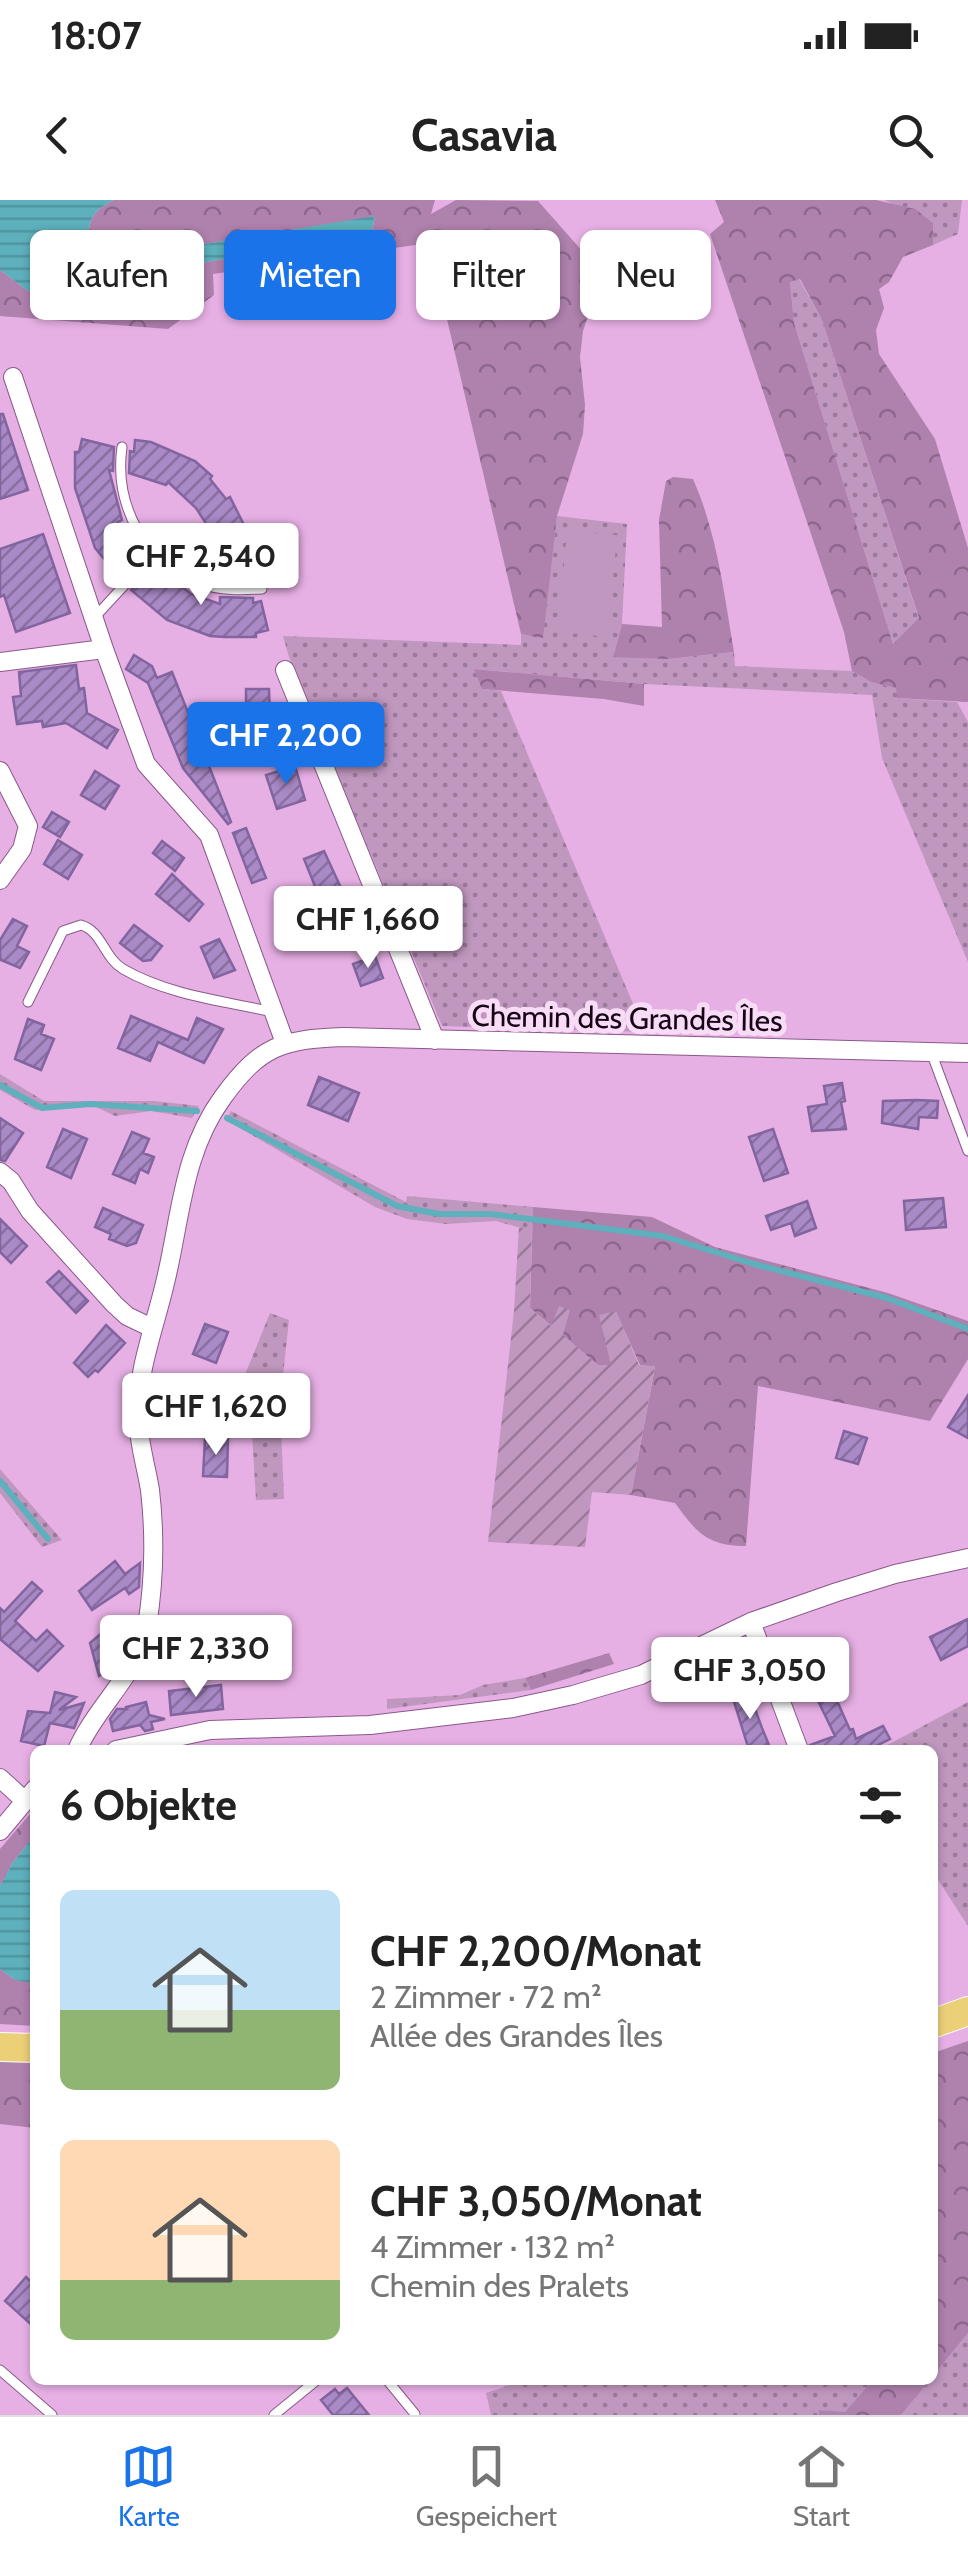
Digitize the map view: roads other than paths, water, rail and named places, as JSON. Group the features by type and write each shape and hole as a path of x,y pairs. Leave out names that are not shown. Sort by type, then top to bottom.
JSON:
{"main road":[{"path":"938,2022 968,2011"},
{"path":"0,2047 30,2048"}],"street":[{"path":"13,377 146,764 209,835 286,1043 264,1052 245,1067 199,1135 186,1177 166,1282 152,1328 138,1412 152,1511 146,1629 134,1666 96,1713 80,1745"},
{"path":"0,662 104,649"},
{"path":"286,670 435,1040"},
{"path":"0,771 28,826 22,849 0,880"},
{"name":"Chemin des Grandes Îles","path":"286,1043 333,1037 968,1053"},
{"path":"0,1172 12,1180 30,1211 114,1304 126,1316 152,1328"},
{"path":"141,1745 226,1728 370,1725 513,1708 641,1675 751,1622 895,1574 968,1558"},
{"path":"751,1622 797,1745"},
{"path":"0,1778 30,1795 0,1831"}],"lane":[{"path":"122,447 123,498 136,528 154,553 197,583 219,589 262,590"},
{"path":"94,618 154,553"},
{"path":"28,1002 63,931 80,925 95,934 120,967 146,980 174,991 276,1012"},
{"path":"931,1052 968,1151"},
{"path":"0,2370 52,2415"},
{"path":"274,2415 311,2385"},
{"path":"391,2385 415,2414"}],"waterway":[{"path":"0,1085 42,1108 90,1104 197,1111"},
{"path":"227,1118 397,1206 439,1214 491,1214 663,1236 887,1298 968,1329"},
{"path":"0,1481 48,1539"}]}
